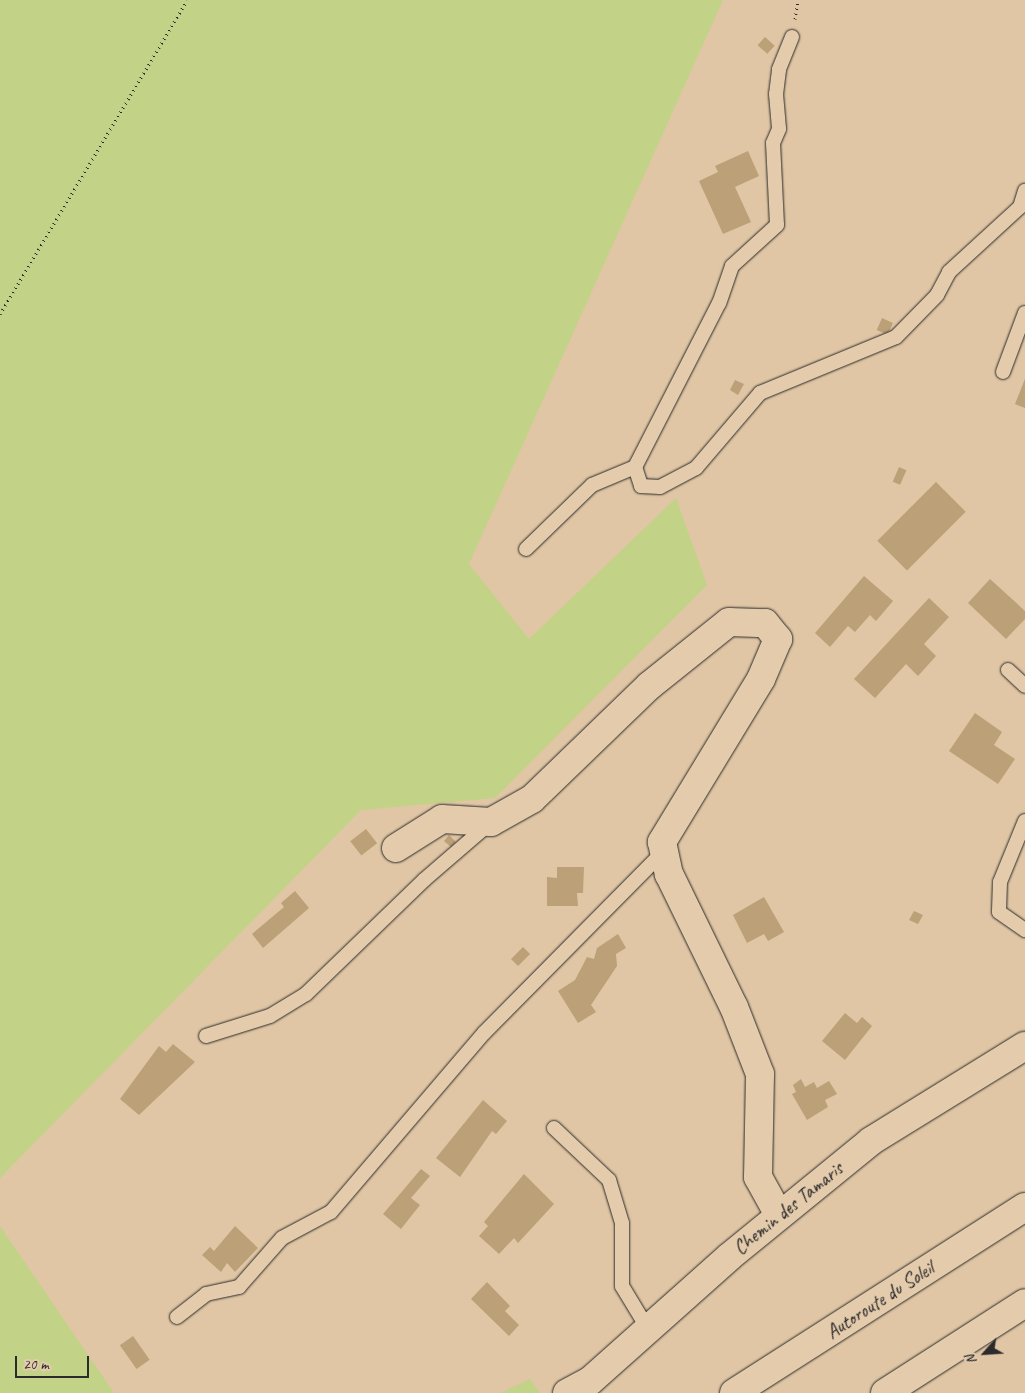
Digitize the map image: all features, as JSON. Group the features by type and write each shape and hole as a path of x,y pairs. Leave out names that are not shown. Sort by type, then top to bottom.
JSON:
{"main road":[{"path":"396,848 442,819 491,822 532,799 649,686 729,622 765,623 778,639 761,679 662,842 669,874 734,1007 760,1074 758,1177 779,1215"},
{"name":"Chemin des Tamaris","path":"567,1393 590,1381 779,1215 871,1141 1025,1046"},
{"name":"Autoroute du Soleil","path":"734,1393 1025,1207"},
{"path":"885,1393 1025,1303"}],"lane":[{"path":"526,549 592,485 635,467 719,303 732,266 777,225 773,143 779,129 776,94 779,70 792,37"},
{"path":"635,467 641,486 660,487 696,468 760,393 896,337 937,294 949,272 1020,207 1025,191"},
{"path":"1003,372 1025,313"},
{"path":"1008,670 1025,686"},
{"path":"1025,821 1000,882 999,912 1025,930"},
{"path":"206,1036 270,1016 306,994 424,880 491,822"},
{"path":"177,1317 206,1294 239,1287 282,1238 331,1212 484,1033 664,852"},
{"path":"554,1128 609,1180 622,1223 622,1286 648,1329"}],"path":[{"path":"0,314 187,0"}],"green space":[{"path":"0,0 723,0 469,564 529,639 676,498 707,585 495,798 361,810 0,1178"},
{"path":"0,1226 114,1393 0,1393"},
{"path":"530,1379 540,1393 501,1393"}],"building":[{"path":"765,37 775,46 767,54 758,45"},
{"path":"748,151 759,176 735,187 751,222 723,234 699,181 718,172 715,166"},
{"path":"882,318 893,323 888,335 877,330"},
{"path":"1025,379 1025,408 1015,404"},
{"path":"735,380 744,384 738,395 730,390"},
{"path":"899,467 906,470 900,485 893,482"},
{"path":"936,482 966,512 907,570 877,541"},
{"path":"864,576 893,601 876,621 870,615 855,632 848,626 830,647 815,633"},
{"path":"990,579 1025,611 1025,619 1006,639 968,603"},
{"path":"929,598 949,617 924,644 936,656 918,676 906,664 875,698 854,679"},
{"path":"975,713 1002,732 994,745 1015,759 998,784 949,751"},
{"path":"366,829 377,843 361,855 350,841"},
{"path":"449,835 456,842 451,847 444,841"},
{"path":"557,867 584,867 583,893 577,893 578,906 547,906 547,877 557,878"},
{"path":"295,891 309,908 263,948 252,934 284,907 281,903"},
{"path":"764,897 784,932 768,941 764,934 747,943 733,915"},
{"path":"914,911 923,915 918,924 909,920"},
{"path":"618,934 626,948 616,954 617,966 591,1005 596,1012 578,1023 558,991 575,980 587,957 594,959 597,948"},
{"path":"523,947 530,954 518,966 511,959"},
{"path":"845,1013 857,1023 862,1017 872,1026 845,1060 822,1041"},
{"path":"173,1044 195,1062 139,1115 120,1099 159,1046 166,1052"},
{"path":"801,1079 805,1087 814,1082 817,1088 829,1081 837,1094 825,1100 828,1107 807,1120 792,1094 796,1092 793,1085"},
{"path":"483,1100 507,1121 496,1134 492,1131 460,1177 436,1158"},
{"path":"421,1169 430,1176 411,1198 420,1205 401,1229 383,1214"},
{"path":"524,1174 554,1204 518,1243 514,1238 499,1254 479,1236 488,1226 484,1222"},
{"path":"235,1226 258,1248 235,1272 227,1263 221,1272 202,1255 210,1247 214,1251"},
{"path":"487,1282 510,1306 505,1311 519,1325 509,1336 471,1299"},
{"path":"133,1336 150,1360 137,1369 120,1345"}]}
